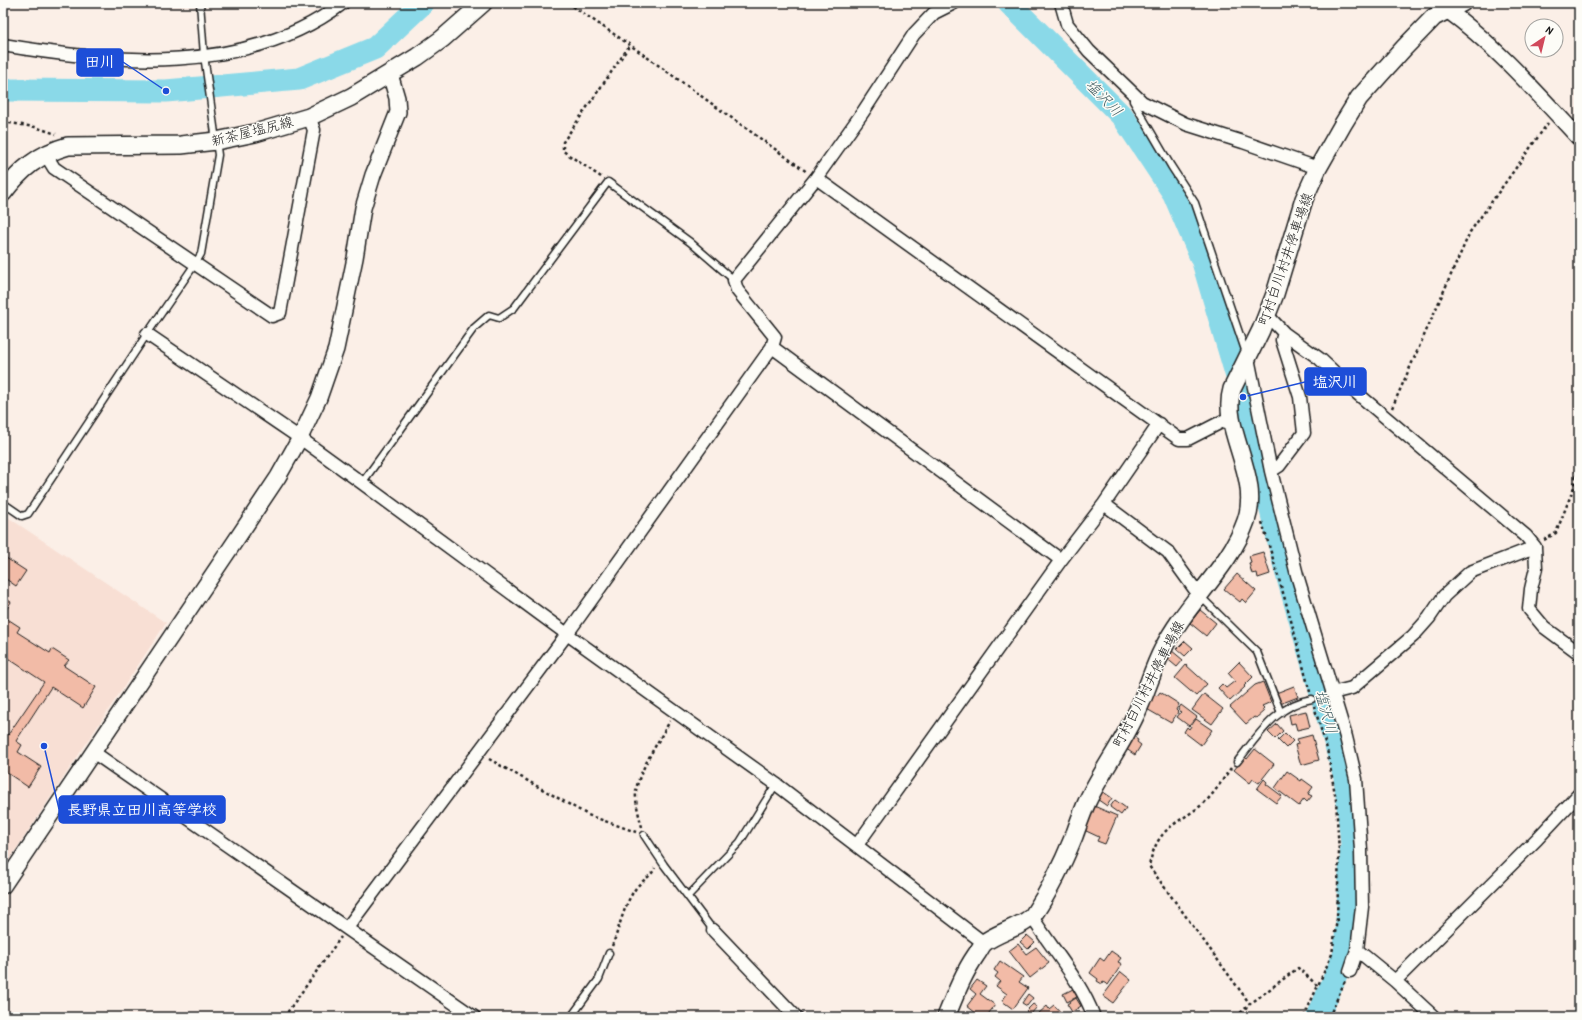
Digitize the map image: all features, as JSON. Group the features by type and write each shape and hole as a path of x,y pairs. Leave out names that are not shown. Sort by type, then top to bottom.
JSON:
{"main road":[{"name":"新茶屋塩尻線","path":"3,192 16,176 35,160 54,150 68,146 180,145 215,136 255,133 309,117 350,97 390,74 442,39 483,3"},
{"name":"町村白川村井停車場線","path":"946,1017 965,972 984,943 1032,917 1043,901 1073,838 1086,803 1105,766 1136,714 1163,650 1177,623 1217,572 1242,532 1251,503 1243,460 1231,417 1230,397 1232,389 1247,360 1275,294 1301,206 1318,168 1342,124 1359,98 1434,17 1449,5"}],"street":[{"path":"3,45 58,54 159,60 205,57 254,46 283,36 315,20 343,3"},
{"path":"347,928 567,634 772,347 775,337 737,290 734,280 816,178 863,112 914,34 934,13 954,3"},
{"path":"1061,3 1067,24 1089,51 1142,102 1186,124 1318,168"},
{"path":"1449,5 1458,18 1506,61 1579,138"},
{"path":"3,886 278,477 300,438 319,398 336,349 355,258 363,208 373,175 398,112 397,98 390,74"},
{"path":"46,155 54,168 272,316 280,313 314,130 309,117"},
{"path":"816,178 1179,439 1188,439 1231,417"},
{"path":"1267,314 1284,333 1320,359 1352,389 1526,536 1535,547 1536,568 1531,589 1529,609 1544,627 1579,653"},
{"path":"1272,471 1279,466 1304,433 1300,397 1282,340 1284,333"},
{"path":"147,334 300,438 567,634 776,784 984,943"},
{"path":"772,347 1062,560"},
{"path":"1247,360 1297,575 1346,737 1356,779 1361,850 1362,907 1357,950 1350,971"},
{"path":"856,846 1104,504 1160,424"},
{"path":"1104,504 1168,552 1199,595"},
{"path":"1332,693 1352,688 1414,636 1444,596 1470,572 1535,547"},
{"path":"93,752 474,1017"},
{"path":"1396,980 1537,839 1579,794"},
{"path":"1032,917 1070,972 1092,1009 1094,1017"},
{"path":"713,930 796,1017"},
{"path":"1357,950 1396,980 1434,1017"}],"lane":[{"path":"3,503 22,516 28,514 201,254 218,155 205,57 200,3"},
{"path":"1133,95 1133,100 1171,166 1195,203 1247,360"},
{"path":"362,483 474,328 488,315 499,318 514,308 608,182 690,242 734,280"},
{"path":"1199,595 1256,652 1281,713"},
{"path":"1237,762 1260,730 1281,713 1300,701 1312,699"},
{"path":"688,896 740,842 776,784"},
{"path":"644,835 713,930"},
{"path":"571,1017 599,979 609,952"}],"path":[{"path":"568,3 630,45 816,178"},
{"path":"608,182 563,151 563,142 630,45"},
{"path":"1387,418 1470,232 1555,112"},
{"path":"3,122 35,127 57,134 68,146"},
{"path":"1535,547 1556,532 1574,487 1577,463 1579,459"},
{"path":"1251,503 1258,511 1289,613 1327,749 1336,800 1339,852 1337,919 1332,954 1304,1017"},
{"path":"644,835 638,814 636,792 638,780 675,712"},
{"path":"478,753 588,815 644,835"},
{"path":"1237,762 1205,802 1174,823 1163,833 1152,850 1149,866 1250,1004"},
{"path":"609,952 625,908 636,887 652,874 660,859"},
{"path":"284,1017 347,928"},
{"path":"1236,1017 1250,1004 1298,968 1318,986"},
{"path":"1329,1017 1350,971"}],"shaded area":[{"path":"3,514 166,623 3,869"}],"building":[{"path":"1263,552 1270,574 1258,578 1257,573 1252,574 1249,556"},
{"path":"3,556 26,571 16,586 3,577"},
{"path":"1237,574 1256,591 1246,603 1242,599 1240,602 1224,589"},
{"path":"3,597 11,602 3,615"},
{"path":"1200,610 1216,623 1206,636 1190,623"},
{"path":"3,616 20,627 17,632 50,653 52,649 69,660 64,666 96,687 83,708 51,687 16,741 22,745 18,752 41,767 28,787 3,770 3,740 44,682 3,655"},
{"path":"1185,641 1193,648 1185,656 1177,649"},
{"path":"1171,650 1183,660 1177,667 1165,657"},
{"path":"1239,662 1253,677 1230,701 1218,688 1222,684 1226,688 1235,681 1228,673"},
{"path":"1186,665 1207,684 1196,696 1175,678"},
{"path":"1263,682 1271,702 1262,706 1264,708 1262,710 1264,711 1246,724 1230,707 1255,685"},
{"path":"1294,686 1298,697 1280,704 1276,693"},
{"path":"1160,692 1179,704 1176,710 1178,712 1171,723 1145,708 1153,694 1157,696"},
{"path":"1204,694 1223,709 1212,724 1192,710"},
{"path":"1181,705 1197,717 1189,726 1177,717 1181,712 1178,710"},
{"path":"1306,711 1310,727 1297,730 1295,723 1291,724 1289,715"},
{"path":"1196,719 1212,730 1201,745 1184,732 1187,727 1189,729"},
{"path":"1277,724 1283,731 1275,739 1268,732"},
{"path":"1285,733 1293,741 1286,748 1278,740"},
{"path":"1130,735 1138,740 1137,742 1141,745 1135,755 1122,746"},
{"path":"1312,735 1319,760 1301,765 1295,745 1298,744 1297,739"},
{"path":"1255,749 1274,764 1259,783 1253,779 1250,783 1234,770 1245,757 1247,759"},
{"path":"1287,771 1313,787 1308,794 1312,796 1307,802 1304,799 1299,806 1275,788"},
{"path":"1264,779 1267,782 1266,784 1282,796 1276,803 1257,789"},
{"path":"1099,789 1112,798 1107,806 1094,797"},
{"path":"1115,800 1126,808 1121,815 1110,807"},
{"path":"1094,806 1117,816 1105,844 1097,841 1099,837 1084,830"},
{"path":"1027,935 1035,942 1028,949 1020,942"},
{"path":"1018,944 1026,954 1036,947 1049,963 1030,978 1009,951"},
{"path":"1111,951 1121,958 1118,962 1122,964 1108,985 1103,982 1102,984 1090,973 1100,958 1104,961"},
{"path":"1000,961 1023,977 1019,982 1028,988 1013,1009 1002,1001 1007,994 996,986 1000,981 995,977 998,973 994,970"},
{"path":"1121,972 1131,980 1113,1003 1103,996"},
{"path":"977,980 986,986 980,994 995,1005 986,1017 981,1017 967,1006 976,994 970,989"},
{"path":"1073,989 1077,997 1067,1002 1063,994"},
{"path":"1028,994 1033,998 1027,1006 1022,1003"},
{"path":"1076,998 1081,1006 1072,1012 1067,1004"},
{"path":"1033,1004 1037,1007 1030,1015 1026,1011"},
{"path":"1054,1005 1065,1017 1042,1017 1039,1013 1047,1006 1049,1009"}],"waterway":[{"path":"3,90 166,91 299,79 375,48 423,3"},
{"name":"塩沢川","path":"1009,3 1123,117 1174,194 1203,262 1243,397 1286,571 1345,777 1352,843 1345,953 1318,1017"}],"place":[{"name":"田川","path":"166,91"},
{"name":"塩沢川","path":"1243,397"},
{"name":"長野県立田川高等学校","path":"44,746"}]}
